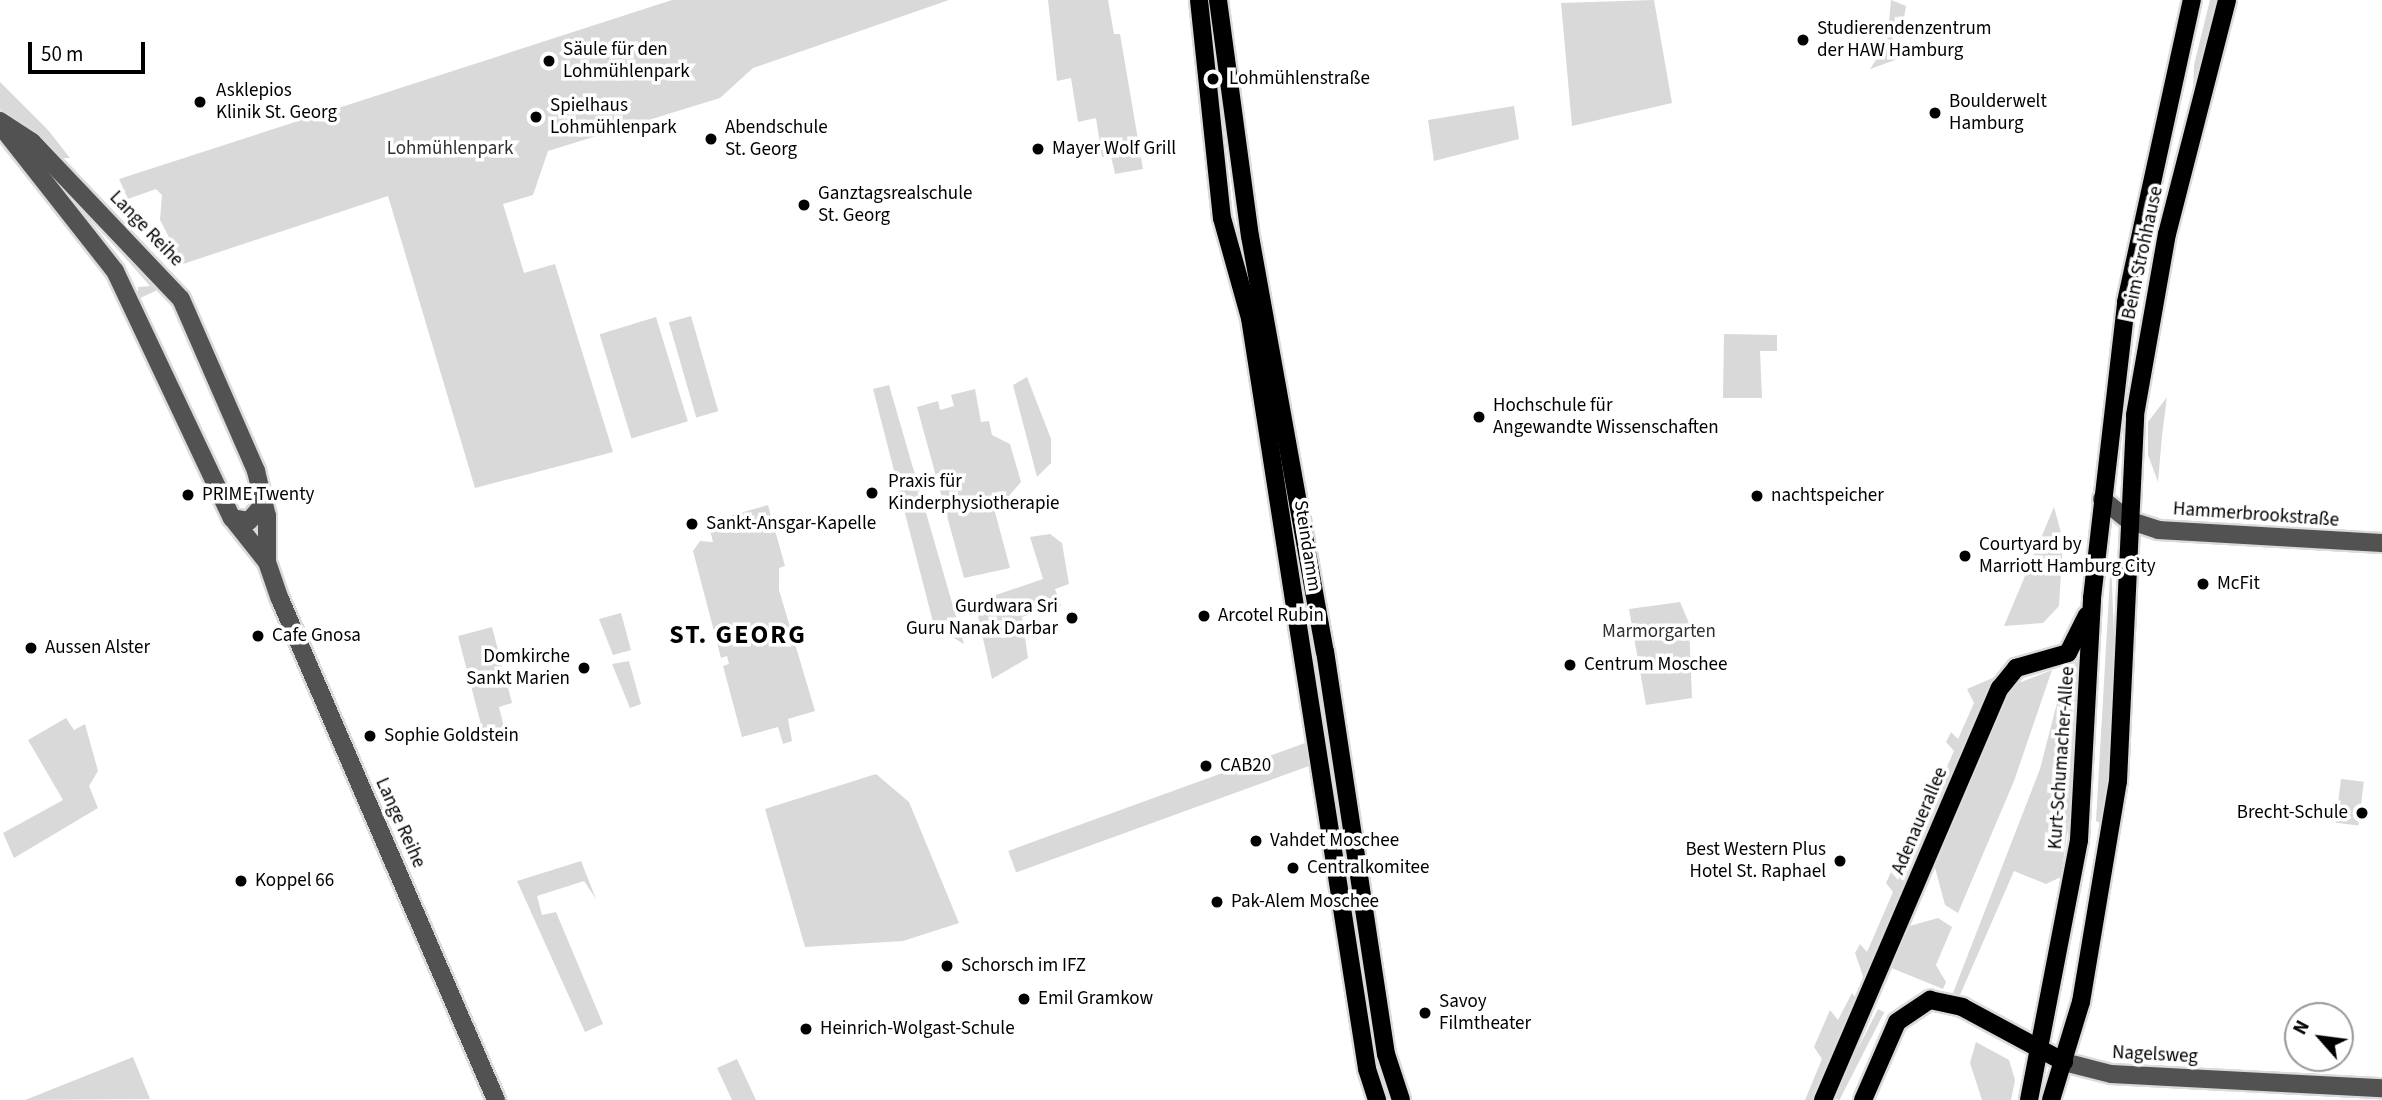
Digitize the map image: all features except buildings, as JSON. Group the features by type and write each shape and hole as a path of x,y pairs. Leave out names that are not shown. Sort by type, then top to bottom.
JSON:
{"main road":[{"name":"Steindamm","path":"1199,0 1215,101 1222,218 1250,318 1367,1069 1377,1100"},
{"name":"Steindamm","path":"1218,0 1246,215 1325,651 1386,1054 1401,1100"},
{"name":"Beim Strohhause","path":"2102,499 2133,262 2192,0"},
{"name":"Beim Strohhause","path":"2129,520 2134,415 2155,290 2227,0"},
{"name":"Kurt-Schumacher-Allee","path":"2029,1100 2079,840 2092,598 2102,499"},
{"path":"2051,1100 2083,989 2119,771 2129,520"},
{"name":"Adenauerallee","path":"1823,1100 2000,688 2016,668 2068,653 2092,598"},
{"name":"Nagelsweg","path":"1863,1100 1900,1018 1923,1002 1942,1002 2064,1062"}],"street":[{"name":"Lange Reihe","path":"0,123 60,171 181,299 256,471 264,504 267,562"},
{"name":"Lange Reihe","path":"0,123 137,306 232,518 267,562 496,1100"},
{"path":"2102,499 2129,520"},
{"path":"232,518 248,521 264,504"},
{"name":"Hammerbrookstraße","path":"2129,520 2158,530 2382,542"},
{"name":"Nagelsweg","path":"2064,1062 2110,1074 2382,1088"}],"green space":[{"name":"Lohmühlenpark","path":"672,0 949,0 753,68 720,98 548,151 533,195 503,204 524,273 555,264 613,452 475,488 388,196 183,264 160,220 162,195 156,189 128,199 119,179"},
{"path":"1048,0 1108,0 1114,34 1120,34 1143,169 1115,174 1111,156 1102,157 1096,118 1078,122 1071,78 1057,81"},
{"path":"1654,0 1672,103 1572,126 1561,3"},
{"path":"1891,0 1906,6 1904,18 1895,17 1891,54 1898,59 1870,69 1887,43"},
{"path":"2210,0 2220,0 2193,99 2194,65"},
{"path":"0,82 48,130 70,158 59,158 0,109"},
{"path":"1514,106 1519,139 1434,161 1428,120"},
{"path":"69,194 114,242 164,287 138,299 138,287 150,286"},
{"path":"691,316 718,411 696,418 669,322"},
{"path":"656,317 688,421 631,438 600,334"},
{"path":"1724,334 1777,335 1777,351 1760,351 1762,398 1723,398"},
{"path":"1027,377 1051,439 1051,463 1037,477 1013,385"},
{"path":"889,385 964,644 934,626 873,389"},
{"path":"975,389 981,422 989,421 992,435 1010,444 1021,482 995,512 1010,568 964,578 917,407 938,401 940,410 954,406 951,395"},
{"path":"2167,397 2158,482 2148,455 2148,422"},
{"path":"768,505 785,566 779,568 779,590 815,711 788,719 792,741 783,744 778,727 742,737 723,666 729,664 727,656 721,658 693,551 700,541 713,542 708,522"},
{"path":"2054,507 2063,540 2059,606 2043,623 2004,626"},
{"path":"1050,534 1062,543 1069,584 1055,589 1061,606 1022,617 1028,658 992,679 975,602 1043,579 1030,537"},
{"path":"2111,560 2117,711 2102,824 2096,821"},
{"name":"Marmorgarten","path":"1680,602 1689,623 1692,698 1646,705 1629,609"},
{"path":"621,613 631,650 613,655 599,619"},
{"path":"492,627 512,703 499,707 504,727 483,732 458,636"},
{"path":"629,661 641,704 630,708 612,664"},
{"path":"2078,661 2075,778 2061,877 2046,884 2014,871 1960,995 1953,993 2040,769 2066,668"},
{"path":"2052,670 2014,781 1958,913 1945,905 1934,864 2011,686"},
{"path":"1995,677 1864,979 1855,953 1860,944 1867,952 1893,892 1886,883 1891,872 1898,880 1924,818 1918,810 1923,798 1930,805 1954,751 1946,742 1951,732 1958,739 1974,703 1967,689"},
{"path":"66,718 74,730 85,724 98,771 89,786 98,808 14,858 3,833 63,800 28,740"},
{"path":"1324,736 1332,758 1016,873 1008,851"},
{"path":"876,774 909,802 959,923 903,941 805,947 765,809"},
{"path":"2341,779 2364,782 2358,825 2336,823"},
{"path":"581,861 596,899 584,881 537,896 542,915 556,912 603,1024 585,1032 517,881"},
{"path":"1938,918 1952,927 1936,965 1946,982 1943,989 1889,967 1906,927"},
{"path":"1852,993 1856,999 1813,1100 1805,1100 1822,1059 1814,1047 1830,1010 1838,1020"},
{"path":"1878,1009 1884,1012 1839,1100 1833,1097"},
{"path":"1976,1042 2009,1060 2015,1080 2011,1100 1982,1100 1970,1063"},
{"path":"133,1057 150,1099 25,1100"},
{"path":"737,1059 756,1100 732,1100 717,1068"}],"place":[{"name":"Studierendenzentrum der HAW Hamburg","path":"1803,40"},
{"name":"Säule für den Lohmühlenpark","path":"549,61"},
{"name":"Lohmühlenstraße","path":"1213,79"},
{"name":"Asklepios Klinik St. Georg","path":"200,102"},
{"name":"Boulderwelt Hamburg","path":"1935,113"},
{"name":"Spielhaus Lohmühlenpark","path":"536,117"},
{"name":"Abendschule St. Georg","path":"711,139"},
{"name":"Mayer Wolf Grill","path":"1038,149"},
{"name":"Ganztagsrealschule St. Georg","path":"804,205"},
{"name":"Hochschule für Angewandte Wissenschaften","path":"1479,417"},
{"name":"Praxis für Kinderphysiotherapie","path":"872,493"},
{"name":"PRIME Twenty","path":"188,495"},
{"name":"nachtspeicher","path":"1757,496"},
{"name":"Sankt-Ansgar-Kapelle","path":"692,524"},
{"name":"Courtyard by Marriott Hamburg City","path":"1965,556"},
{"name":"McFit","path":"2203,584"},
{"name":"Arcotel Rubin","path":"1204,616"},
{"name":"Gurdwara Sri Guru Nanak Darbar","path":"1072,618"},
{"name":"Cafe Gnosa","path":"258,636"},
{"name":"Aussen Alster","path":"31,648"},
{"name":"Centrum Moschee","path":"1570,665"},
{"name":"Domkirche Sankt Marien","path":"584,668"},
{"name":"Sophie Goldstein","path":"370,736"},
{"name":"CAB20","path":"1206,766"},
{"name":"Brecht-Schule","path":"2362,813"},
{"name":"Vahdet Moschee","path":"1256,841"},
{"name":"Best Western Plus Hotel St. Raphael","path":"1840,861"},
{"name":"Centralkomitee","path":"1293,868"},
{"name":"Koppel 66","path":"241,881"},
{"name":"Pak-Alem Moschee","path":"1217,902"},
{"name":"Schorsch im IFZ","path":"947,966"},
{"name":"Emil Gramkow","path":"1024,999"},
{"name":"Savoy Filmtheater","path":"1425,1013"},
{"name":"Heinrich-Wolgast-Schule","path":"806,1029"}],"district":[{"name":"ST. GEORG","path":"738,635"}]}
